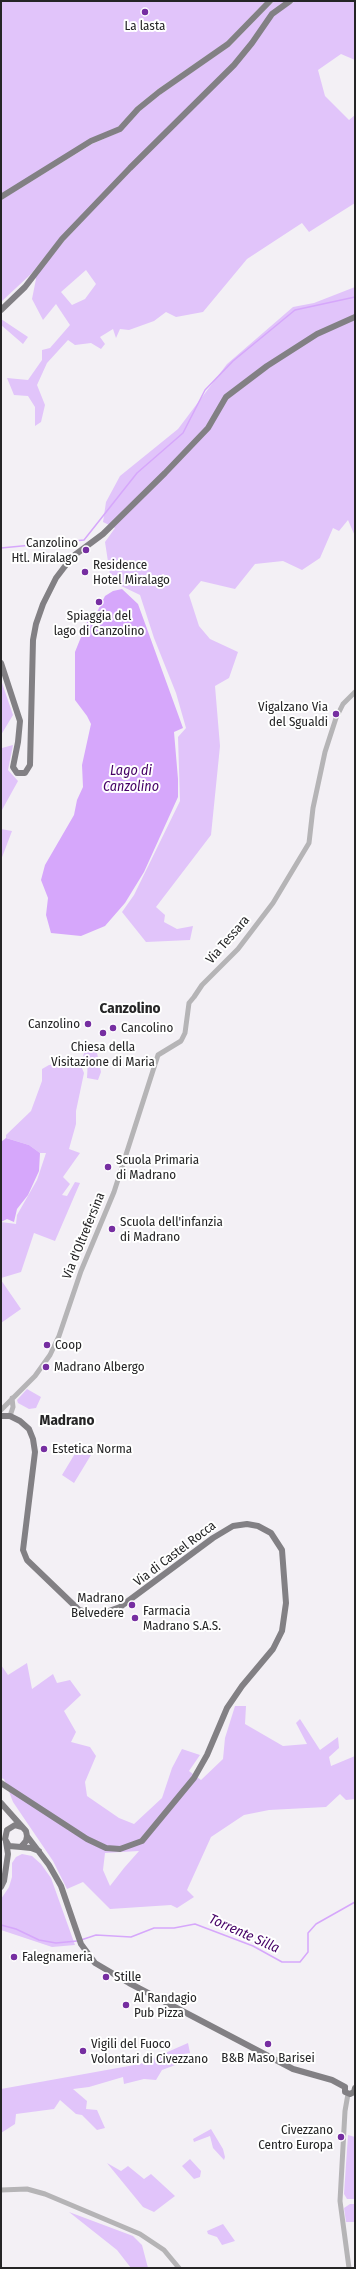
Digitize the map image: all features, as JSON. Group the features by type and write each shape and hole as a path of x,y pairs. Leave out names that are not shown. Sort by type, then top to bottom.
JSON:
{"main road":[{"path":"1,197 91,141 120,129 138,109 159,92 228,44 270,1"},
{"path":"1,310 24,287 62,239 130,168 234,65 252,43 272,14 290,1"},
{"path":"1,663 20,721 13,767 17,773 25,773 30,764 33,640 36,624 43,604 56,578 72,557 100,536 208,428 226,397 267,366 317,334 355,317"},
{"path":"1,1416 10,1416"},
{"name":"Via di Castel Rocca","path":"1,1783 87,1839 106,1848 120,1849 142,1841 194,1778 207,1755 227,1708 242,1686 273,1649 282,1631 286,1603 282,1550 271,1533 258,1526 247,1524 233,1526 213,1538 138,1596 120,1607 98,1615 79,1610 27,1560 23,1550 35,1452 29,1429 20,1421 10,1416"},
{"path":"1,1803 22,1827 61,1886 77,1936 95,1963 109,1972 293,2069 332,2080 345,2087"},
{"path":"1,1887 4,1881 8,1854 5,1834 11,1826 12,1814"},
{"path":"11,1826 22,1827"},
{"path":"8,1854 26,1841 27,1836"},
{"path":"6,1842 19,1847 31,1848 39,1851"},
{"path":"350,2084 355,2088 353,2093 348,2094 345,2092 345,2087 350,2084"}],"street":[{"name":"Via Tessara","path":"158,1055 181,1041 185,1033 190,1003 202,985 241,945 273,903 309,843 313,808 325,752 336,718 343,704 355,692"},
{"name":"Via d'Oltrefersina","path":"1,1410 35,1376 50,1356 65,1320 81,1271 114,1192 158,1055"},
{"path":"10,1416 13,1407 12,1398"},
{"path":"348,2094 345,2111 340,2201 349,2268"},
{"path":"1,2190 27,2189 45,2194 140,2234 164,2250 178,2268"}],"shaded area":[{"path":"1,1 266,1 226,42 158,89 136,107 118,127 1,194"},
{"path":"274,1 286,1 270,13 250,42 232,63 60,238 31,274 1,302 1,200 92,144 122,131 140,111 161,94 230,46"},
{"path":"295,1 355,1 355,60 341,54 318,70 325,96 349,120 355,115 355,203 309,232 302,223 247,259 203,312 176,317 166,312 154,321 129,330 120,329 116,338 113,329 100,337 105,344 101,349 91,343 75,345 68,340 47,363 37,385 45,405 41,422 35,426 35,407 28,396 14,395 7,378 28,380 42,360 42,350 50,348 70,325 56,304 43,320 32,299 36,279 35,277 64,241 132,169 235,66 273,16","holes":["86,270 96,284 85,299 72,305 61,292"]},
{"path":"355,287 355,536 348,520 339,531 333,528 320,558 302,570 283,561 255,564 235,589 201,581 189,595 199,626 210,639 238,652 229,678 215,686 220,746 211,835 156,907 165,915 164,922 177,929 193,926 190,940 146,942 122,912 134,895 180,801 178,737 186,728 176,693 154,638 140,595 111,581 105,542 115,528 103,522 106,502 120,476 178,429 227,364 293,307 314,303"},
{"path":"1,319 28,337 23,344 1,325"},
{"path":"1,680 13,715 1,735"},
{"path":"1,740 2,748 13,745 8,770 18,781 2,810 1,828"},
{"path":"1,829 12,831 1,860"},
{"path":"87,1045 96,1048 101,1072 98,1080 87,1078 88,1059 83,1056"},
{"path":"79,1061 84,1073 76,1111 76,1124 69,1149 80,1153 63,1177 70,1184 62,1195 67,1196 75,1182 80,1183 55,1241 34,1233 21,1272 1,1278 1,1222 16,1224 17,1215 37,1180 46,1153 40,1153 29,1145 6,1138 6,1135 31,1111 42,1081 42,1069 49,1065"},
{"path":"1,1280 21,1309 1,1323"},
{"path":"27,1389 41,1397 36,1408 29,1409 18,1403 17,1400"},
{"path":"79,1447 91,1455 74,1483 62,1475"},
{"path":"27,1663 32,1689 53,1674 57,1683 70,1680 81,1695 64,1711 76,1732 71,1742 90,1747 96,1756 85,1782 87,1796 119,1818 134,1824 162,1798 172,1768 182,1749 200,1755 189,1771 201,1780 223,1759 225,1738 235,1706 246,1706 245,1724 283,1746 307,1744 296,1723 300,1719 320,1750 338,1737 339,1748 329,1757 331,1766 355,1756 355,1799 346,1800 340,1794 326,1807 269,1810 244,1815 211,1837 187,1890 194,1897 177,1908 171,1905 110,1909 83,1882 67,1889 53,1861 13,1802 4,1779 1,1778 1,1665 8,1675","holes":["139,1851 110,1886 103,1870 105,1853"]},
{"path":"22,1854 32,1856 41,1864 51,1878 75,1945 52,1947 1,1930 1,1899 9,1887 12,1877 12,1863 16,1857"},
{"path":"188,2043 190,2053 177,2055 178,2064 162,2070 156,2080 144,2079 124,2084 123,2077 89,2087 73,2089 87,2101 86,2109 97,2110 105,2128 97,2130 82,2115 76,2114 60,2100 54,2109 16,2114 15,2124 1,2133 1,2089 140,2064"},
{"path":"211,2129 223,2149 225,2157 224,2160 213,2148 210,2136 194,2142 193,2139"},
{"path":"348,2135 355,2137 355,2199 347,2199 344,2194"},
{"path":"190,2159 201,2171 200,2177 194,2179 182,2166"},
{"path":"107,2163 121,2171 128,2166 144,2179 151,2174 175,2196 154,2212 143,2207"},
{"path":"350,2204 355,2204 355,2222 346,2222 344,2208"},
{"path":"69,2212 133,2236 142,2245 148,2268 131,2268 117,2250"},
{"path":"223,2224 235,2241 222,2245 217,2237 208,2234 207,2231"}],"water":[{"name":"Lago di Canzolino","path":"122,589 138,604 183,728 174,732 178,797 144,872 125,903 105,926 81,936 51,933 46,915 48,898 41,880 45,865 74,815 77,800 83,787 82,765 91,724 75,700 75,652 87,622 97,612 105,596 113,591"},
{"path":"6,1138 29,1145 40,1153 39,1171 28,1195 17,1209 14,1222 7,1219 1,1222 1,1142"}],"waterway":[{"path":"1,548 84,540 137,473 183,433 205,390 233,361 295,310 355,297"},
{"name":"Torrente Silla","path":"81,1940 96,1935 131,1937 154,1928 174,1928 195,1924 253,1946 282,1962 300,1962 308,1952 308,1933 316,1924 355,1902"},
{"name":"Torrente Silla","path":"1,1925 16,1929 39,1940 56,1943 77,1941"}],"place":[{"name":"La lasta","path":"145,12"},
{"name":"Canzolino Htl. Miralago","path":"86,550"},
{"name":"Residence Hotel Miralago","path":"85,572"},
{"name":"Spiaggia del lago di Canzolino","path":"99,602"},
{"name":"Vigalzano Via del Sgualdi","path":"336,714"},
{"name":"Canzolino","path":"88,1024"},
{"name":"Cancolino","path":"113,1028"},
{"name":"Chiesa della Visitazione di Maria","path":"103,1033"},
{"name":"Scuola Primaria di Madrano","path":"108,1167"},
{"name":"Scuola dell'infanzia di Madrano","path":"112,1229"},
{"name":"Coop","path":"47,1345"},
{"name":"Madrano Albergo","path":"46,1367"},
{"name":"Estetica Norma","path":"44,1449"},
{"name":"Madrano Belvedere","path":"132,1605"},
{"name":"Farmacia Madrano S.A.S.","path":"135,1618"},
{"name":"Falegnameria","path":"14,1957"},
{"name":"Stille","path":"106,1977"},
{"name":"Al Randagio Pub Pizza","path":"126,2005"},
{"name":"B&B Maso Barisei","path":"268,2044"},
{"name":"Vigili del Fuoco Volontari di Civezzano","path":"83,2051"},
{"name":"Civezzano Centro Europa","path":"341,2137"}],"district":[{"name":"Canzolino","path":"130,1009"},
{"name":"Madrano","path":"67,1421"}]}
